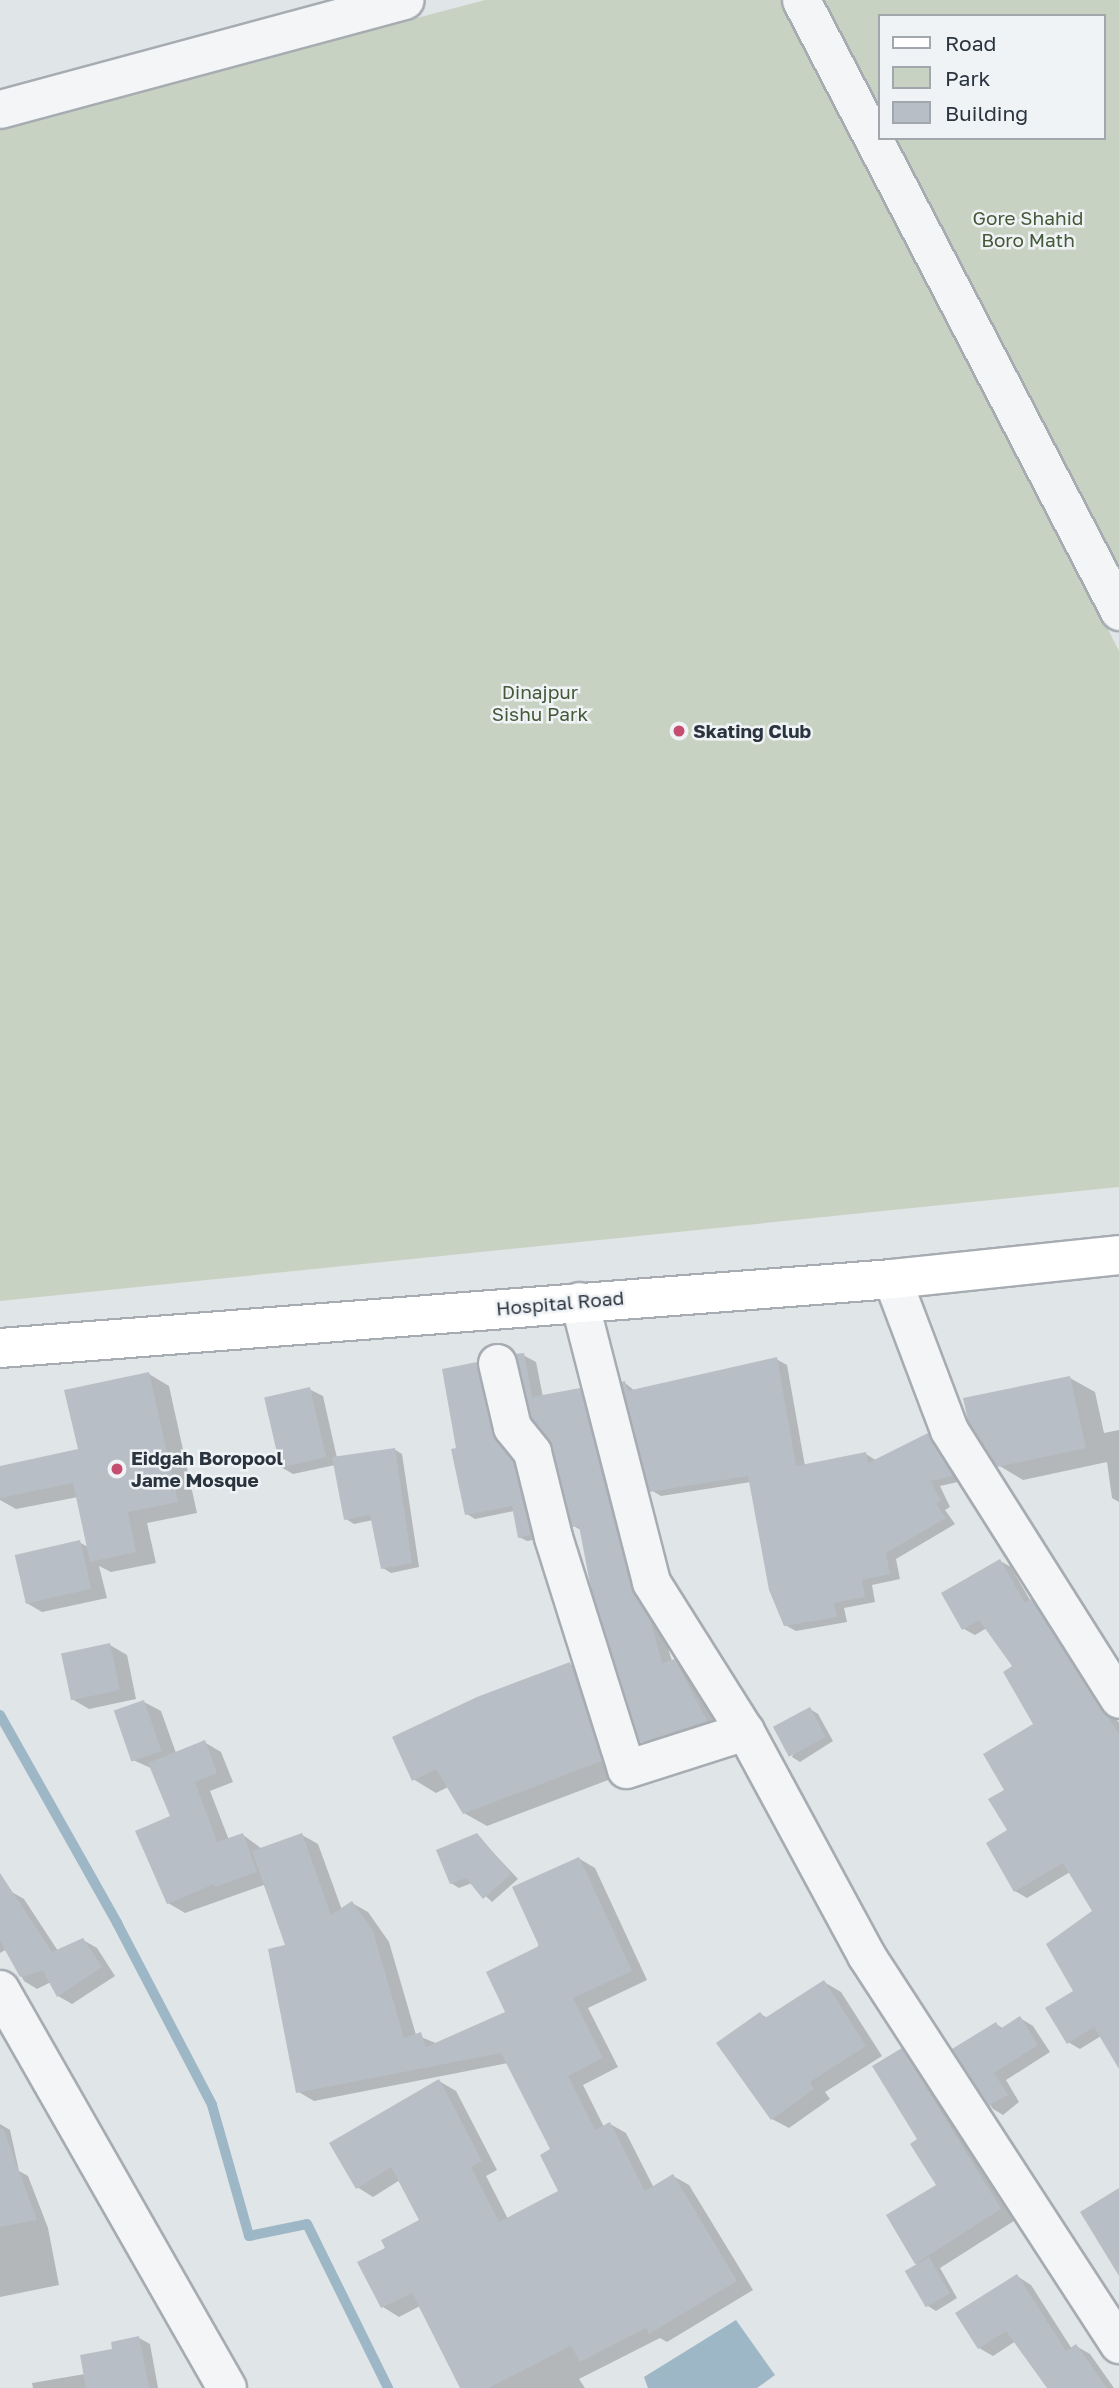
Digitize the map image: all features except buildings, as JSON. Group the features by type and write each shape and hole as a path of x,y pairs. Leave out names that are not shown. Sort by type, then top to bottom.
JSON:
{"main road":[{"name":"Hospital Road","path":"0,1348 579,1301 892,1279 1119,1255"}],"street":[{"path":"0,109 405,0"},
{"path":"801,0 1119,611"},
{"path":"892,1279 949,1430 1119,1699"},
{"path":"579,1301 651,1582 745,1731 866,1955 1119,2344"},
{"path":"497,1363 512,1427 532,1452 553,1537 626,1769 745,1731"},
{"path":"0,1990 227,2388"}],"green space":[{"name":"Dinajpur Sishu Park","path":"485,0 788,0 1119,651 1119,1187 0,1301 0,128"},
{"name":"Gore Shahid Boro Math","path":"797,0 1119,0 1119,581"}],"water":[{"path":"736,2320 775,2375 757,2388 648,2388 644,2377"}],"waterway":[{"path":"0,1715 117,1923 212,2105 249,2236 307,2224 388,2388"}],"place":[{"name":"Skating Club","path":"679,731"},
{"name":"Eidgah Boropool Jame Mosque","path":"117,1469"}]}
